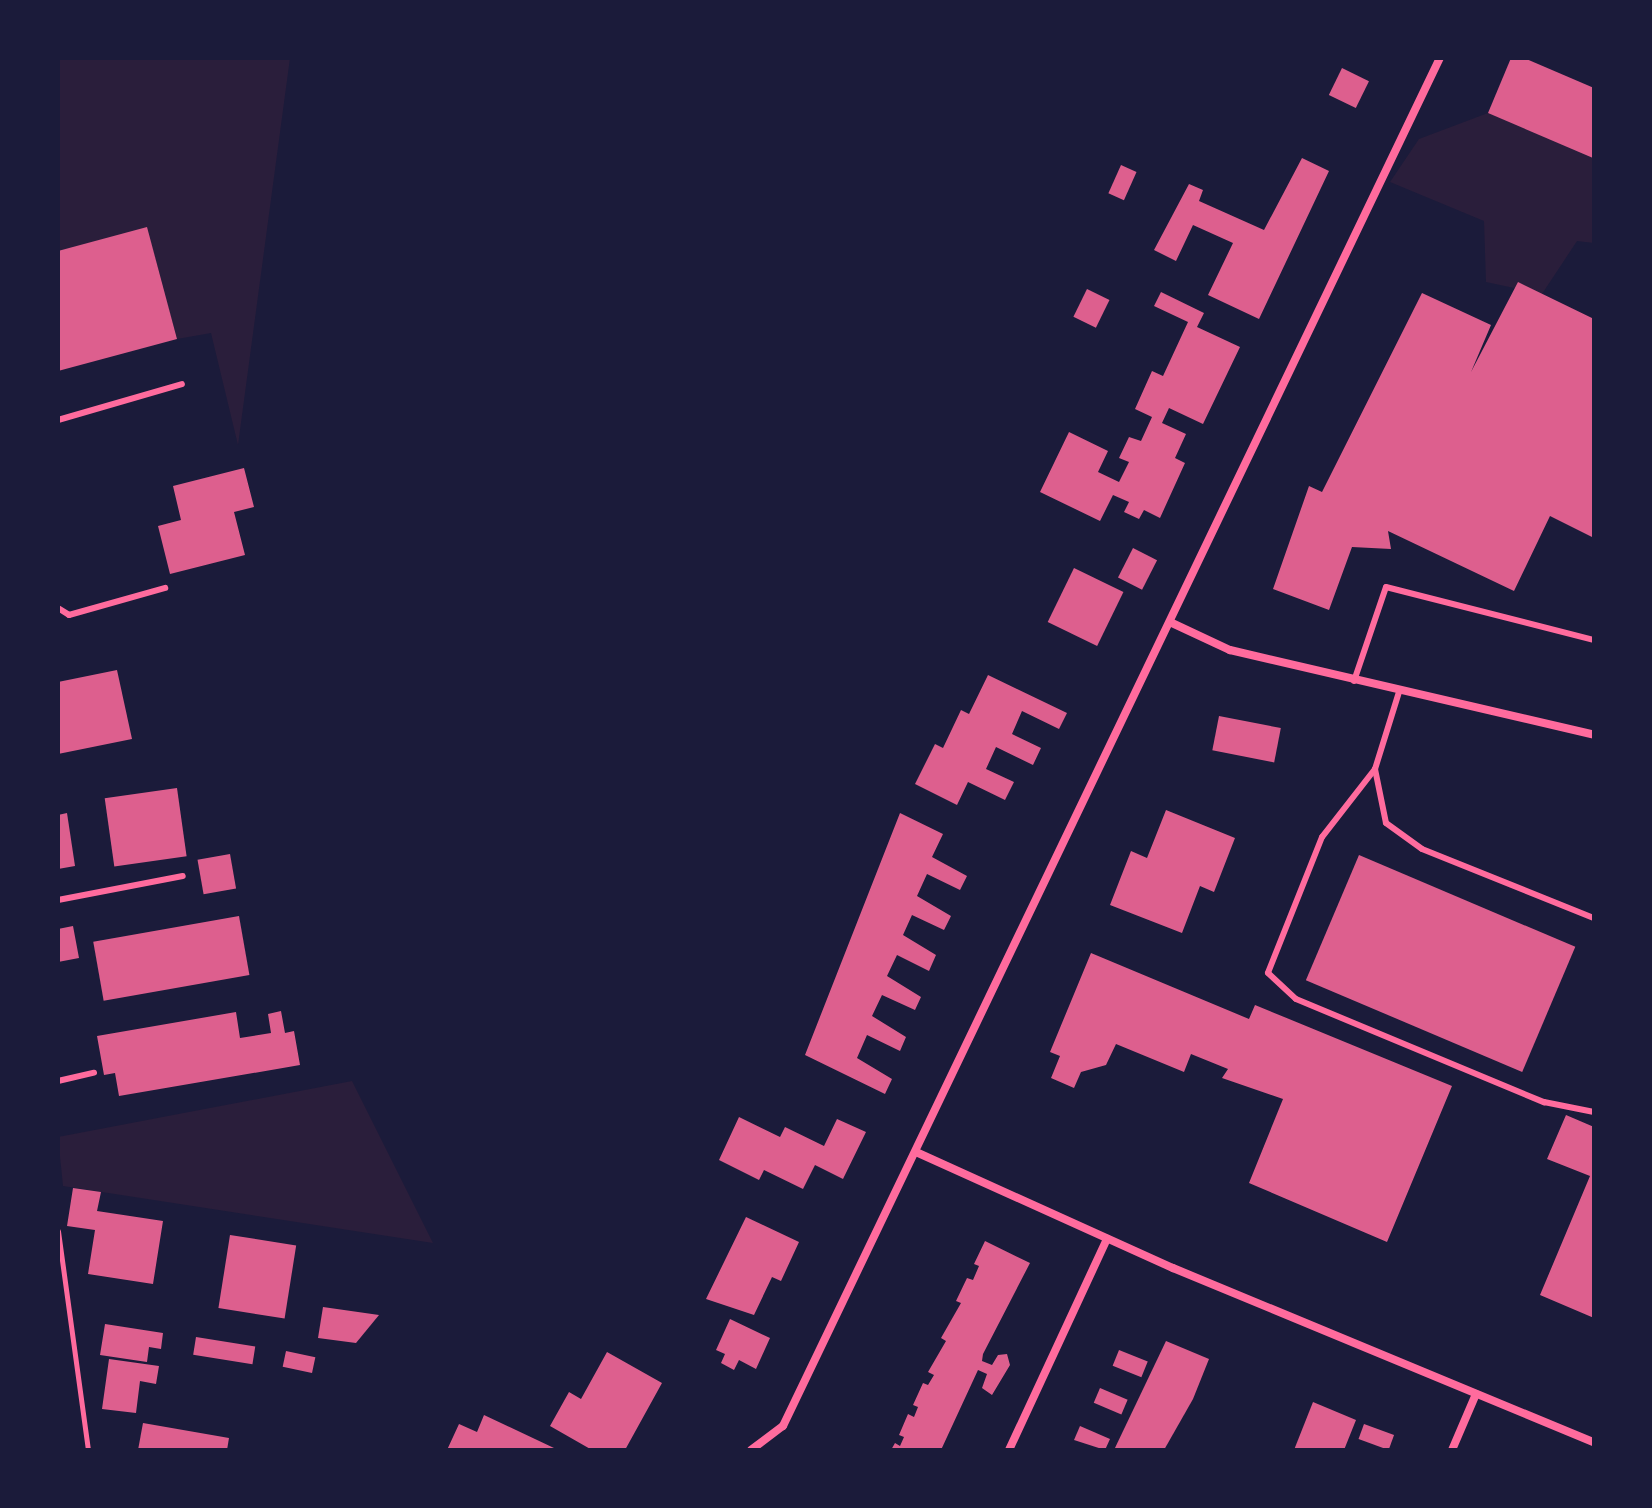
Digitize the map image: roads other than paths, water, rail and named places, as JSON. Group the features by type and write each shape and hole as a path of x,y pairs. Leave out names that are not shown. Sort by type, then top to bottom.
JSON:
{"street":[{"path":"751,1450 783,1426 1172,623 1440,58"},
{"path":"1172,623 1230,650 1399,692 1593,732"},
{"path":"916,1152 1107,1239 1594,1442"},
{"path":"1009,1450 1107,1239"},
{"path":"1452,1450 1476,1394"}],"lane":[{"path":"58,420 182,384"},
{"path":"1354,681 1386,587 1594,640"},
{"path":"58,608 69,615 165,588"},
{"path":"1399,692 1375,769 1322,837 1268,973 1276,986 1296,999 1544,1102 1594,1112"},
{"path":"1375,769 1386,823 1422,849 1594,918"},
{"path":"58,900 183,876"},
{"path":"58,1081 94,1073"}]}
